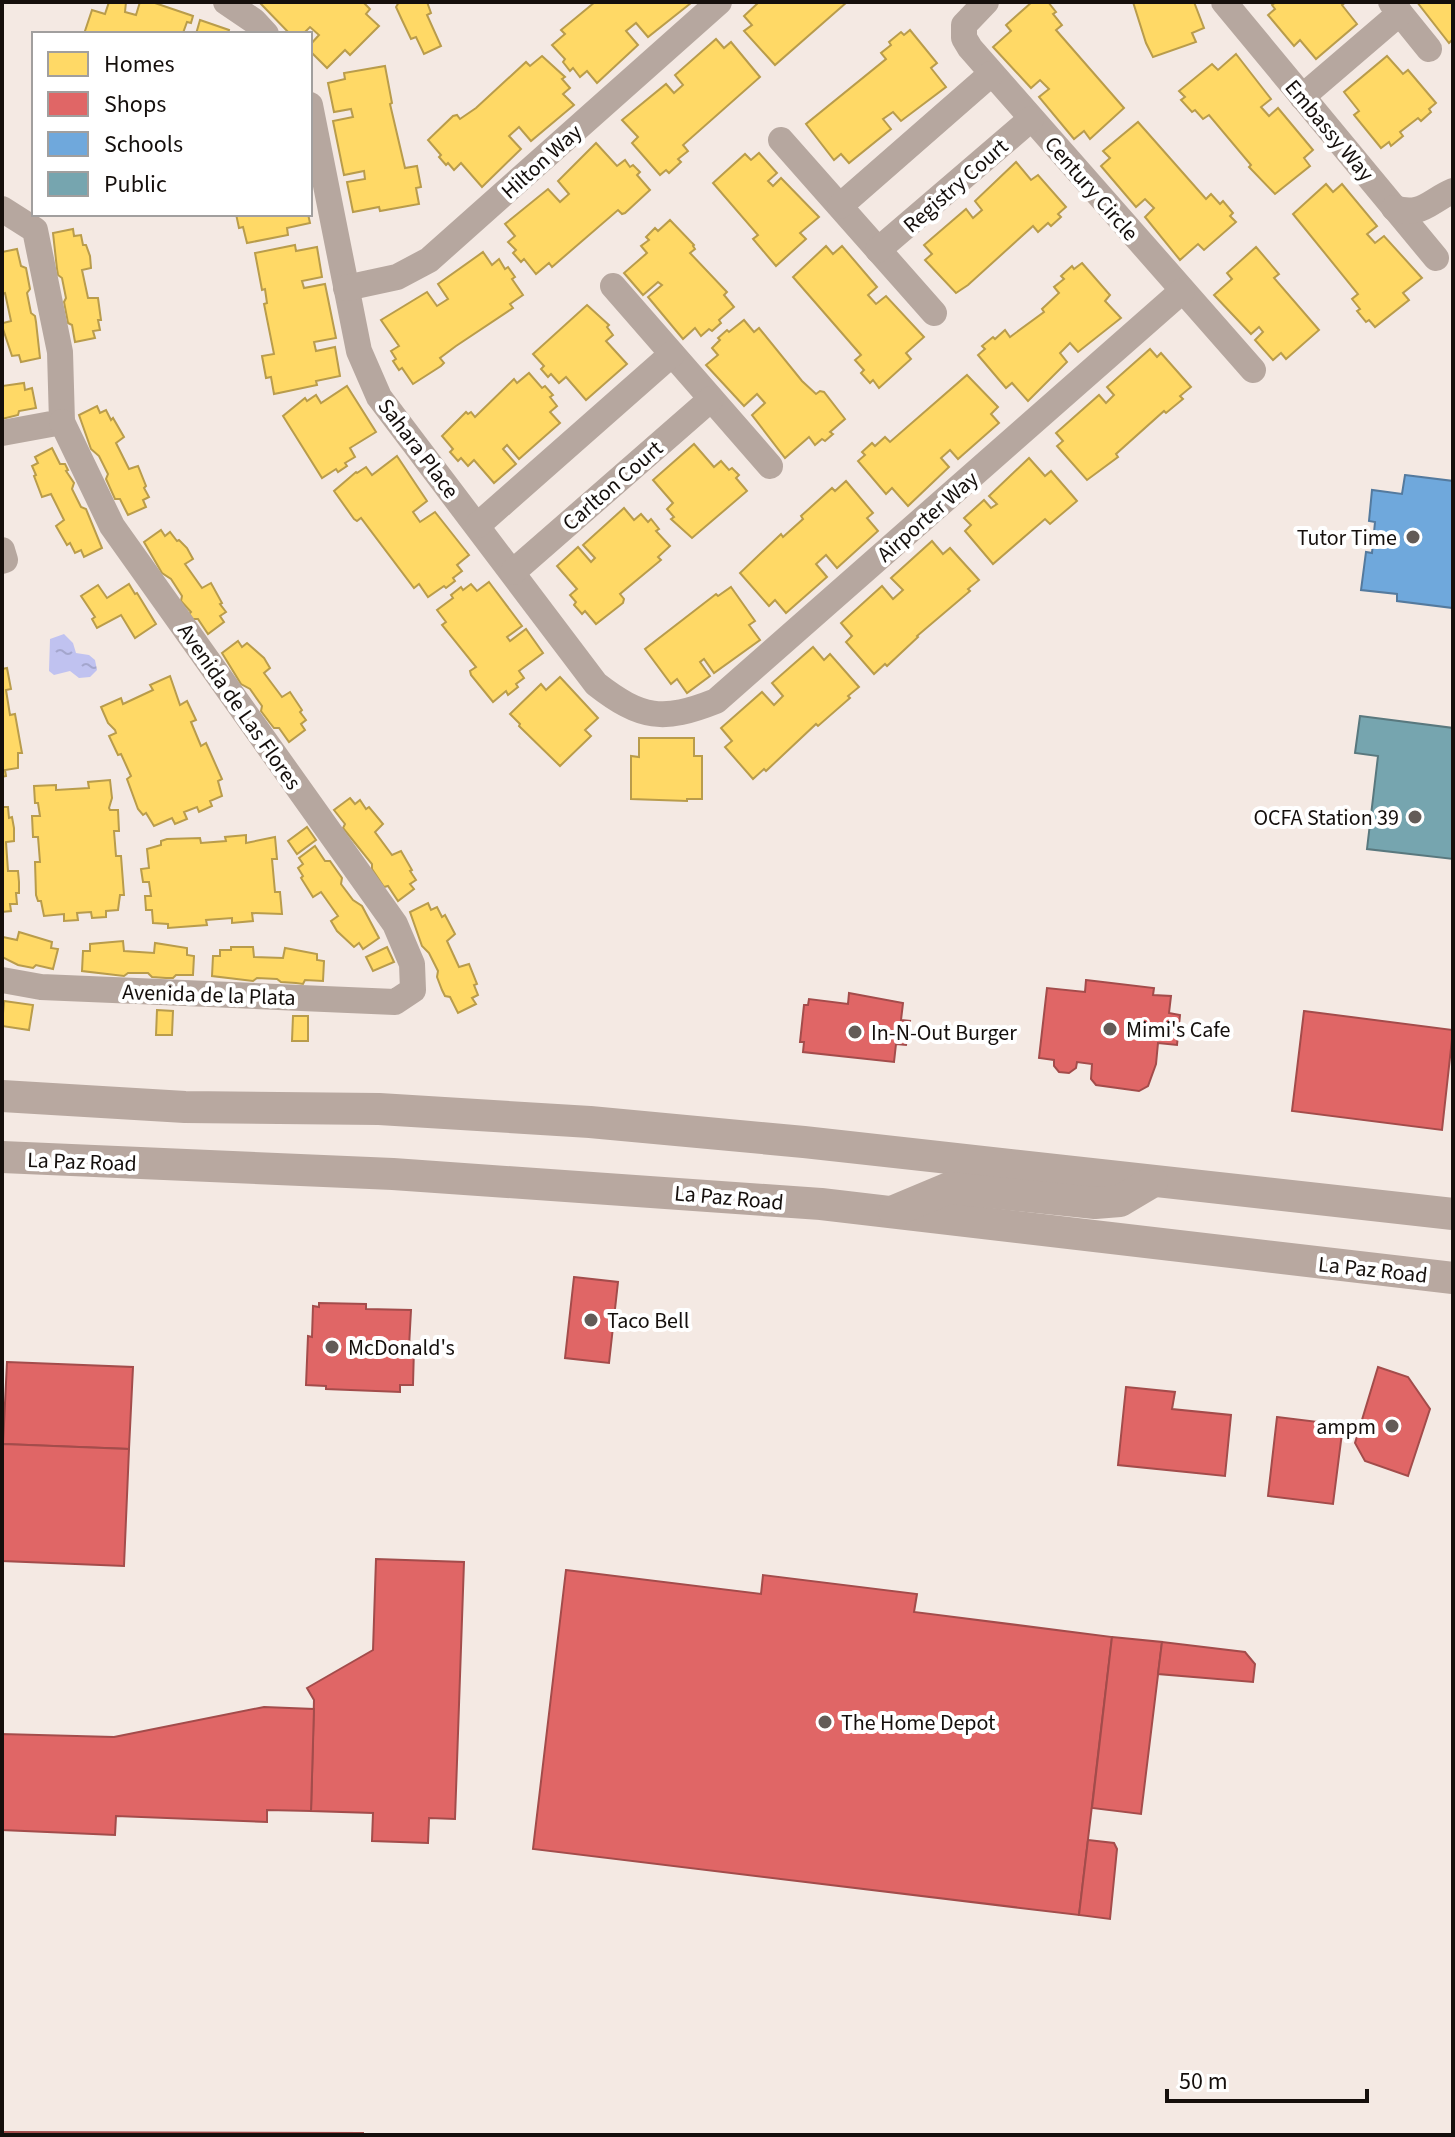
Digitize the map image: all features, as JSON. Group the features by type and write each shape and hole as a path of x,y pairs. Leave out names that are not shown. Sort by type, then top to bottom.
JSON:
{"main road":[{"path":"2,1096 185,1107 379,1109 590,1122 804,1142 1453,1214"},
{"name":"La Paz Road","path":"2,1157 393,1174 659,1191 892,1212 1453,1278"},
{"path":"892,1212 949,1188 1095,1203 1120,1201 1152,1182"}],"street":[{"path":"226,2 264,32"},
{"name":"Hilton Way","path":"346,288 397,277 429,260 719,2"},
{"name":"Century Circle","path":"986,2 964,25 964,38 991,74 1253,370"},
{"name":"Embassy Way","path":"1224,2 1436,258"},
{"path":"1302,97 1396,8 1429,49"},
{"path":"840,206 991,74"},
{"name":"Sahara Place","path":"312,115 359,351 379,397 596,684 622,704 659,715"},
{"name":"Registry Court","path":"878,250 1031,119"},
{"path":"781,140 934,313"},
{"path":"1394,208 1407,212 1423,209 1453,191"},
{"path":"2,209 35,230 60,352 62,422 2,433"},
{"path":"613,286 770,466"},
{"name":"Airporter Way","path":"659,715 690,711 716,701 1182,291"},
{"path":"478,525 672,354"},
{"name":"Carlton Court","path":"513,572 711,399"},
{"name":"Avenida de Las Flores","path":"62,422 112,526 395,924 412,964 413,990"},
{"path":"2,550 5,560 2,561"},
{"name":"Avenida de la Plata","path":"2,980 41,987 395,1002 413,990"}],"water":[{"path":"64,634 73,643 76,653 89,655 95,660 97,670 90,677 79,678 70,671 54,675 49,671 50,639"}],"building: Homes":[{"path":"109,2 126,2 125,12 136,15 140,2 152,2 193,16 183,32 85,32 92,10 105,14"},
{"path":"259,2 363,2 370,9 366,14 379,26 350,55 345,50 327,68 312,53 312,43 319,35 310,27 305,32 288,32"},
{"path":"399,2 427,2 431,13 427,15 441,46 424,54 416,37 411,39 396,7"},
{"path":"595,2 691,3 648,37 636,23 626,31 638,45 597,83 587,71 580,77 573,68 570,71 563,62 565,59 552,45 565,34 561,30"},
{"path":"759,2 847,2 775,65 744,31 752,25 744,16"},
{"path":"1032,2 1048,2 1062,25 1056,30 1124,108 1090,139 1084,131 1074,139 1039,97 1049,89 1040,80 1031,88 993,47 1011,31 1006,25"},
{"path":"1133,2 1194,2 1204,28 1192,33 1196,42 1153,57"},
{"path":"1276,2 1346,2 1342,5 1357,24 1316,59 1300,40 1294,46 1268,15 1275,9 1272,5"},
{"path":"1417,2 1453,2 1453,39 1449,43"},
{"path":"200,20 229,30 228,32 197,32"},
{"path":"910,30 937,63 931,68 946,87 901,121 893,112 883,119 891,129 849,163 841,154 834,160 806,124 886,59 881,53 891,45 889,42 901,32 904,35"},
{"path":"716,39 724,48 731,42 760,77 683,145 688,151 678,159 681,162 669,173 666,170 660,175 632,143 638,137 622,120 666,84 674,93 683,85 675,75"},
{"path":"1236,54 1271,99 1261,107 1269,116 1278,108 1313,150 1304,158 1310,166 1275,194 1249,167 1251,165 1209,115 1203,119 1181,100 1185,97 1179,91 1212,64 1218,70"},
{"path":"542,56 565,77 562,79 570,88 563,94 574,105 531,141 519,127 509,136 521,149 482,187 461,163 454,170 448,163 446,165 428,140 453,116 457,115 460,119 476,108 526,62 530,66"},
{"path":"1387,56 1403,74 1408,70 1436,103 1421,121 1418,118 1400,132 1403,136 1391,146 1389,142 1381,148 1354,115 1359,111 1344,92"},
{"path":"385,66 390,104 405,168 417,166 421,187 416,188 419,204 353,212 347,182 365,179 364,171 344,175 333,121 353,117 351,109 334,112 328,83 345,79 344,73"},
{"path":"1138,122 1206,199 1211,194 1220,204 1223,201 1236,222 1204,250 1198,244 1180,260 1145,217 1154,208 1145,199 1136,207 1101,166 1110,158 1103,151"},
{"path":"596,143 617,166 625,160 630,167 633,165 650,190 625,213 618,210 552,267 549,263 536,274 524,259 521,262 513,253 516,250 508,242 515,236 505,224 548,189 560,202 569,194 558,181"},
{"path":"759,153 777,173 768,181 773,186 781,178 819,217 800,233 806,239 776,266 753,239 758,235 713,183 745,154 751,160"},
{"path":"1016,162 1031,180 1038,175 1066,207 1051,226 1048,223 1038,232 1033,226 956,293 925,260 932,254 924,245 966,209 973,218 982,210 975,201"},
{"path":"1326,184 1333,192 1342,184 1377,226 1367,234 1375,243 1384,236 1422,278 1403,293 1409,300 1375,327 1357,311 1360,309 1352,299 1358,294 1293,214"},
{"path":"236,216 308,216 310,223 287,228 288,235 247,243 243,227 239,228"},
{"path":"670,220 694,245 695,249 690,253 727,292 724,295 734,307 712,331 709,329 701,336 695,328 683,339 648,297 662,285 658,282 643,295 624,273 647,253 641,246 649,240 646,237"},
{"path":"73,229 74,236 81,235 90,256 91,268 82,270 88,298 98,298 101,320 98,320 100,330 93,331 95,338 75,342 72,325 68,323 62,278 58,275 53,233"},
{"path":"295,245 296,251 317,247 322,277 302,281 304,288 325,284 336,338 314,342 316,351 335,347 340,376 316,381 317,385 274,394 271,377 266,378 262,356 274,354 264,304 267,303 265,289 262,290 255,253"},
{"path":"826,246 833,254 842,246 877,287 868,295 876,304 886,296 924,337 906,353 911,359 879,388 861,373 864,370 855,360 861,355 793,277"},
{"path":"1256,247 1279,274 1274,278 1319,330 1286,359 1281,353 1273,360 1255,340 1263,332 1259,327 1251,334 1214,295 1232,279 1227,273"},
{"path":"17,249 21,266 26,268 30,289 27,293 31,313 35,316 40,358 21,362 19,355 12,356 2,326 11,321 5,293 2,294 2,252"},
{"path":"483,252 492,265 499,259 505,269 508,267 523,295 510,304 513,308 440,358 444,363 441,366 413,384 393,361 396,359 391,351 399,346 381,320 427,292 437,306 448,299 438,284"},
{"path":"1082,263 1110,295 1105,301 1121,318 1078,352 1070,343 1060,353 1067,362 1028,401 1012,383 1006,388 978,355 985,349 982,346 993,337 995,339 1005,330 1010,337 1044,312 1042,309 1059,293 1054,287 1064,279 1061,276 1072,266 1074,269"},
{"path":"587,305 609,325 607,327 613,335 606,341 627,364 586,400 566,377 559,383 551,374 548,377 541,369 544,366 533,354"},
{"path":"744,320 754,332 759,328 802,381 816,394 824,392 845,419 825,441 822,439 815,445 809,437 785,458 752,415 765,403 757,394 744,406 706,365 718,355 712,348 720,340 718,338"},
{"path":"1150,349 1157,357 1161,353 1191,387 1180,396 1183,399 1166,413 1164,411 1116,454 1118,457 1087,480 1057,446 1063,441 1056,433 1099,395 1106,403 1114,395 1107,387"},
{"path":"529,373 553,395 550,397 557,406 550,412 560,423 519,459 507,445 503,449 516,464 494,483 474,460 468,466 461,458 458,461 442,436 466,412 471,412 475,417 514,379 517,383"},
{"path":"967,375 998,407 991,414 999,423 958,459 950,450 941,458 949,467 908,506 892,488 886,494 858,461 865,455 862,452 885,437 890,442"},
{"path":"24,383 25,390 32,388 36,408 2,419 2,386"},
{"path":"347,386 376,432 350,448 355,457 345,463 347,466 322,478 283,416 305,398 307,401 316,395 321,403"},
{"path":"97,406 100,413 106,410 111,420 113,418 124,437 116,443 129,469 138,466 146,486 144,488 149,497 143,500 146,507 128,515 120,499 115,499 106,479 108,474 99,456 91,449 79,415"},
{"path":"694,444 714,467 721,461 729,470 732,468 747,491 692,538 671,519 674,517 667,509 673,503 653,480"},
{"path":"52,448 60,464 65,464 68,470 74,483 72,489 81,507 86,509 102,548 84,557 81,550 75,553 70,543 67,545 56,526 64,520 51,494 42,497 34,476 32,466 38,463 35,457"},
{"path":"397,456 427,501 413,512 420,522 435,512 469,555 457,565 462,571 453,578 455,581 428,597 419,584 414,588 361,518 357,521 354,519 334,491 356,472 366,467 372,475"},
{"path":"1029,458 1045,476 1051,471 1077,501 1050,524 1045,519 993,564 965,531 971,525 964,518 984,500 991,508 997,504 989,496"},
{"path":"846,481 873,513 867,518 878,531 837,568 826,555 816,564 827,577 786,613 775,600 769,606 740,573 781,534 783,537 803,519 801,516 832,488 835,491"},
{"path":"624,508 634,520 641,514 648,522 651,519 659,529 656,531 670,546 658,557 661,560 620,594 623,603 596,624 585,611 582,614 574,605 576,602 570,595 577,589 557,566 578,547 591,562 595,558 583,545"},
{"path":"161,530 165,536 170,532 187,548 193,559 185,564 202,588 211,583 222,603 226,612 220,616 224,622 208,634 198,619 193,619 189,614 191,612 181,601 182,596 171,579 162,573 144,542"},
{"path":"932,541 943,554 950,548 979,580 887,666 885,664 874,674 846,642 852,636 841,623 882,586 893,599 903,590 891,578"},
{"path":"489,582 522,626 507,637 510,641 526,629 543,653 519,671 524,678 516,684 518,687 508,695 506,691 493,702 471,675 470,671 476,667 442,625 446,622 437,610 453,598 451,595 461,587 463,590 471,584 477,591"},
{"path":"129,584 156,624 135,638 121,615 97,628 92,619 95,617 81,596 98,585 107,598"},
{"path":"731,587 755,621 749,625 760,640 714,673 704,659 700,662 710,676 687,693 677,679 671,684 645,649 716,594 718,596"},
{"path":"238,641 242,647 247,643 264,658 270,668 264,673 282,697 290,692 302,710 300,712 306,720 301,724 305,730 289,742 279,728 274,728 270,723 261,711 262,706 250,689 241,684 222,653"},
{"path":"813,647 824,660 830,654 859,687 818,726 816,724 766,771 764,769 753,779 725,747 732,741 721,728 762,692 774,705 783,696 772,683"},
{"path":"7,668 11,689 6,690 10,715 15,714 22,753 18,753 18,768 5,770 6,776 2,777 2,669"},
{"path":"170,676 180,705 187,701 196,720 191,722 201,746 206,743 222,779 218,781 222,796 210,801 212,806 199,812 197,807 184,812 187,819 175,824 172,818 154,826 146,813 143,815 138,809 127,779 131,776 109,736 116,733 115,730 101,707 121,698 123,704 153,690 150,685"},
{"path":"560,677 598,718 585,730 591,736 560,766 510,714 541,684 546,690"},
{"path":"639,738 694,738 694,756 702,756 702,799 631,799 631,756 639,757"},
{"path":"110,780 112,798 109,808 118,810 119,831 114,831 116,856 121,856 124,895 120,895 118,910 106,911 106,917 92,918 91,912 77,913 78,920 64,921 64,914 44,916 41,901 36,895 35,862 40,862 38,837 33,837 32,816 40,816 34,786 56,785 56,790 89,788 88,782"},
{"path":"350,798 355,804 360,800 366,809 369,807 383,824 375,832 392,855 401,851 412,870 416,880 410,884 414,889 398,901 388,886 384,887 372,864 343,828 345,824 334,810"},
{"path":"2,807 8,807 9,818 12,817 14,841 6,842 8,871 18,871 19,893 16,893 17,904 10,904 11,911 2,912"},
{"path":"307,827 316,840 297,854 288,841"},
{"path":"246,835 246,843 275,837 277,859 272,859 275,892 280,892 282,914 252,913 253,921 232,923 232,918 206,920 207,925 168,928 168,924 153,923 152,910 146,910 145,896 151,896 149,882 143,882 141,869 149,868 147,849 161,845 161,841 167,839 200,838 201,843 226,841 225,837"},
{"path":"315,846 342,878 341,884 353,900 362,906 379,938 363,949 359,943 354,947 337,931 331,921 338,916 321,892 313,897 301,878 303,876 298,868 303,864 299,858"},
{"path":"428,903 431,910 437,907 442,917 445,915 455,934 447,941 459,967 469,964 477,984 474,985 478,995 472,998 476,1004 458,1013 450,997 445,996 442,990 438,971 422,946 410,912"},
{"path":"19,932 52,942 51,948 58,949 53,969 18,965 2,957 3,937 17,940"},
{"path":"123,941 124,951 154,953 155,943 187,948 187,955 194,956 193,975 166,978 152,977 148,973 128,973 124,976 82,971 83,951 90,951 90,944"},
{"path":"231,947 253,947 254,957 283,958 285,948 317,954 317,960 324,961 323,981 305,980 303,984 277,979 257,978 253,981 212,976 213,956 220,956 220,950 231,950"},
{"path":"387,947 394,962 373,971 366,957"},
{"path":"4,1001 33,1005 29,1030 2,1026"},
{"path":"157,1010 173,1011 172,1035 156,1035"},
{"path":"293,1016 308,1016 308,1041 292,1041"}],"building: Shops":[{"name":"Mimi's Cafe","path":"1086,980 1154,988 1153,995 1171,996 1169,1013 1180,1015 1177,1045 1158,1043 1156,1064 1148,1086 1139,1091 1096,1085 1091,1079 1092,1064 1077,1062 1076,1068 1069,1073 1059,1072 1054,1060 1039,1058 1047,988 1085,992"},
{"name":"In-N-Out Burger","path":"849,993 903,1003 901,1020 910,1021 906,1045 896,1044 894,1062 803,1052 804,1042 800,1042 804,1005 808,1005 809,999 848,1004"},
{"path":"1304,1011 1453,1030 1442,1130 1292,1111"},
{"name":"Taco Bell","path":"574,1277 618,1282 609,1363 565,1358"},
{"path":"319,1303 366,1304 366,1309 411,1310 409,1347 414,1347 413,1385 400,1385 400,1392 326,1389 326,1386 306,1385 308,1336 312,1337 313,1306 319,1307"},
{"path":"7,1362 133,1367 129,1449 3,1444"},
{"name":"ampm","path":"1378,1367 1408,1377 1430,1409 1408,1476 1365,1461 1355,1443"},
{"path":"1126,1387 1175,1392 1172,1409 1231,1415 1225,1476 1118,1465"},
{"path":"1277,1417 1343,1425 1333,1504 1268,1496"},
{"path":"3,1444 129,1449 124,1566 2,1561"},
{"path":"376,1559 464,1562 455,1819 429,1818 428,1843 372,1841 373,1813 311,1811 314,1700 307,1688 373,1650"},
{"name":"The Home Depot","path":"566,1570 761,1594 763,1575 917,1594 914,1612 1112,1637 1079,1915 533,1849"},
{"path":"1112,1637 1162,1642 1141,1814 1092,1808"},
{"path":"1162,1642 1245,1652 1255,1664 1253,1682 1158,1674"},
{"path":"264,1707 314,1709 311,1811 267,1810 267,1822 116,1816 115,1835 2,1830 2,1734 114,1737"},
{"path":"1088,1840 1114,1843 1117,1849 1110,1919 1079,1915"},
{"path":"2,2132 363,2133 363,2135 2,2135"}],"building: Schools":[{"name":"Tutor Time","path":"1405,475 1453,481 1453,608 1397,601 1397,594 1361,590 1366,552 1372,553 1375,522 1369,521 1372,490 1402,494"}],"building: Public":[{"path":"1360,716 1453,728 1453,859 1367,849 1378,756 1355,753"}],"place":[{"name":"Tutor Time","path":"1413,537"},
{"name":"OCFA Station 39","path":"1415,817"},
{"name":"Mimi's Cafe","path":"1110,1029"},
{"name":"In-N-Out Burger","path":"855,1032"},
{"name":"Taco Bell","path":"591,1320"},
{"name":"McDonald's","path":"332,1347"},
{"name":"ampm","path":"1392,1426"},
{"name":"The Home Depot","path":"825,1722"}]}
